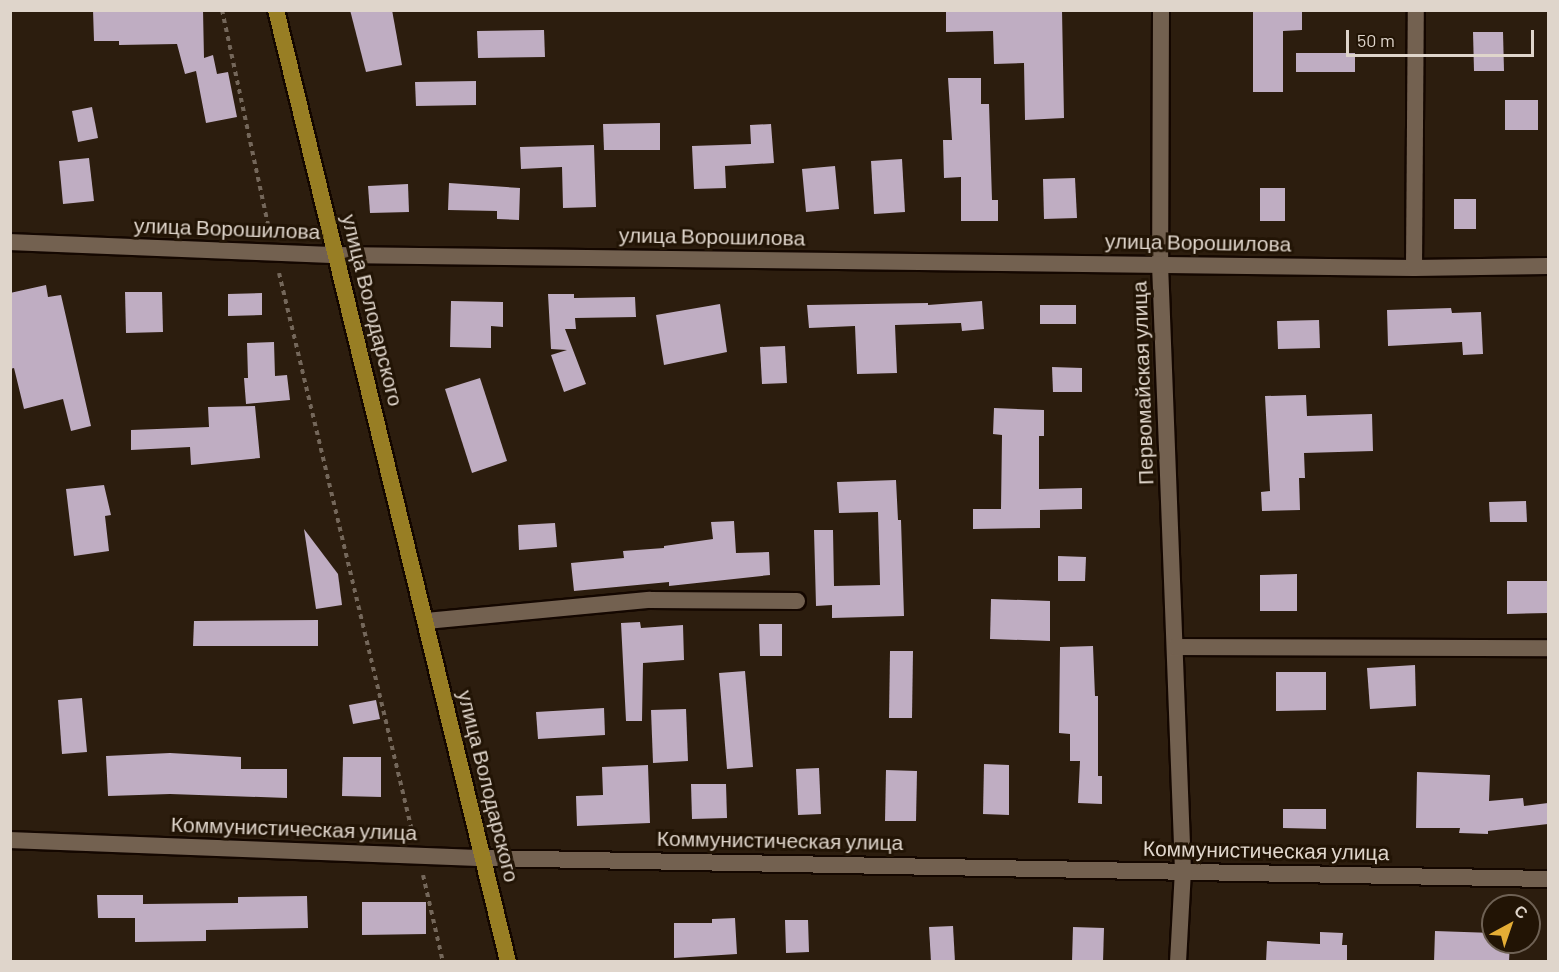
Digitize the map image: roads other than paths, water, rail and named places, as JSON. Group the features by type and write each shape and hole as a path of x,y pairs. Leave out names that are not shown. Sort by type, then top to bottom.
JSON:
{"main road":[{"name":"улица Володарского","path":"276,10 508,962"}],"street":[{"name":"Первомайская улица","path":"1161,10 1160,264 1183,870 1178,962"},
{"path":"1414,268 1416,10"},
{"name":"улица Ворошилова","path":"10,242 336,255 1414,268 1548,266"},
{"path":"426,621 651,600 798,601"},
{"path":"1174,647 1548,648"},
{"name":"Коммунистическая улица","path":"10,840 483,858 1183,870 1548,879"}]}
